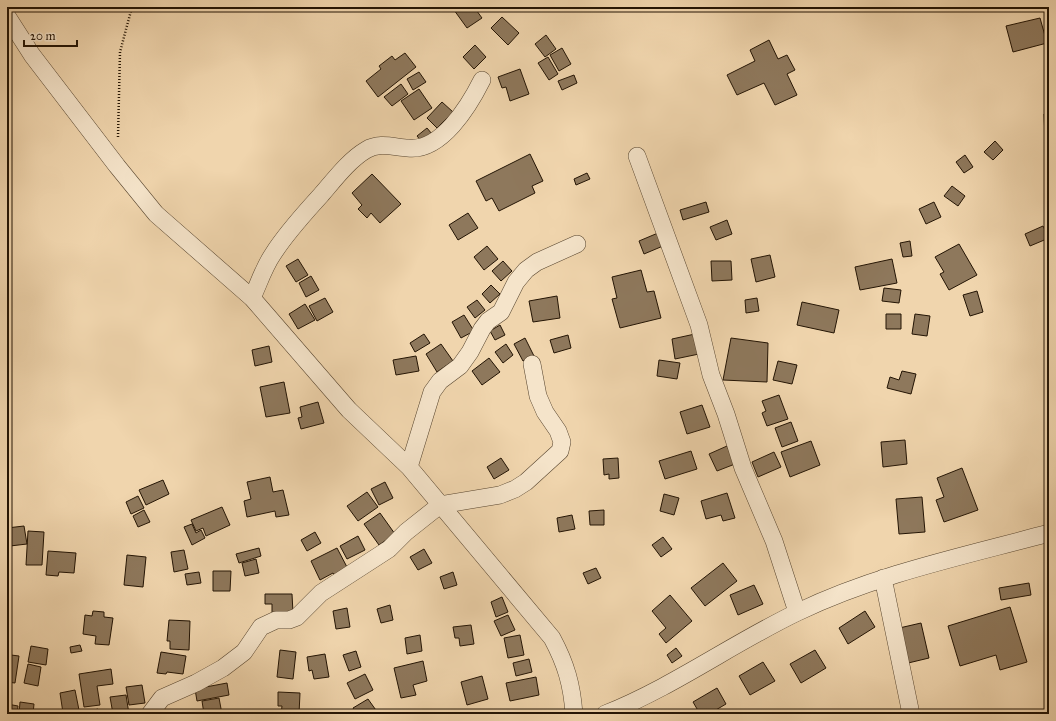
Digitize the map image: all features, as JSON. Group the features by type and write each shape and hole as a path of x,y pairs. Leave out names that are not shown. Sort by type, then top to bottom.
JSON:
{"street":[{"path":"7,16 32,55 116,166 156,214 252,298 349,410 409,467 440,506 552,638 563,658 572,689 574,714"},
{"path":"252,298 272,255 285,236 340,173 365,150 375,145 409,149 423,147 436,142 470,104 482,80"},
{"path":"637,156 699,325 703,350 726,414 743,468 774,541 797,612"},
{"path":"409,467 432,392 440,381 460,366 488,321 501,312 516,282 526,270 537,262 578,244"},
{"path":"150,714 162,698 196,683 223,668 244,652 260,626 276,620 289,620 298,617 320,592 389,549 406,532 440,506 500,495 515,489 526,482 560,451 562,442 558,431 545,412 538,396 532,364"},
{"path":"605,714 620,708 698,667 797,612 851,589 883,578 1049,534"},
{"path":"883,578 910,714"}],"path":[{"path":"116,166 120,52 132,7"}],"building":[{"path":"458,7 474,7 482,18 467,28 454,10"},
{"path":"502,17 519,33 508,45 491,28"},
{"path":"1040,18 1047,43 1013,52 1006,26"},
{"path":"546,35 556,49 545,57 535,44"},
{"path":"769,40 778,59 787,55 795,70 787,74 797,95 775,105 764,83 737,95 727,75 755,61 750,50"},
{"path":"475,45 486,57 474,69 463,57"},
{"path":"562,48 571,64 559,71 550,55"},
{"path":"405,53 416,67 378,97 366,81 381,69 379,66 392,56 395,60"},
{"path":"548,57 558,74 549,80 538,63"},
{"path":"520,69 529,94 510,101 506,87 502,88 498,77"},
{"path":"419,72 426,82 413,90 407,79"},
{"path":"574,75 577,83 562,90 558,81"},
{"path":"401,84 408,94 392,106 384,97"},
{"path":"419,89 432,108 414,120 401,101"},
{"path":"442,102 453,112 437,128 427,118"},
{"path":"1049,113 1049,138 1045,138 1044,114"},
{"path":"427,128 432,134 422,142 417,136"},
{"path":"995,141 1003,150 993,160 984,152"},
{"path":"530,154 543,181 532,186 535,193 499,211 492,198 486,201 476,181"},
{"path":"965,155 973,167 964,173 956,162"},
{"path":"587,173 590,179 576,185 574,179"},
{"path":"372,174 401,204 380,223 371,213 367,218 358,209 362,205 352,193"},
{"path":"952,186 965,196 958,206 944,196"},
{"path":"706,202 709,212 683,220 680,210"},
{"path":"934,202 941,217 926,224 919,209"},
{"path":"468,213 478,228 458,240 449,225"},
{"path":"727,220 732,234 716,240 710,227"},
{"path":"1043,226 1049,238 1030,246 1025,234"},
{"path":"658,233 663,246 644,254 639,241"},
{"path":"910,241 912,256 903,257 900,243"},
{"path":"959,244 977,275 949,290 940,274 944,272 935,257"},
{"path":"487,246 498,259 484,270 474,257"},
{"path":"770,255 775,277 756,282 751,259"},
{"path":"298,259 308,275 296,282 286,266"},
{"path":"892,259 897,283 860,290 855,267"},
{"path":"503,261 512,271 501,281 492,271"},
{"path":"711,261 731,261 732,280 712,281"},
{"path":"641,270 647,292 654,291 661,318 620,328 612,299 617,298 612,277"},
{"path":"311,276 319,290 306,297 299,283"},
{"path":"491,285 500,294 490,303 482,294"},
{"path":"884,288 901,290 899,303 882,301"},
{"path":"977,291 983,312 970,316 963,295"},
{"path":"557,296 560,318 533,322 529,301"},
{"path":"325,298 333,312 317,321 309,306"},
{"path":"757,298 759,311 746,313 745,300"},
{"path":"477,300 485,310 475,318 467,307"},
{"path":"802,302 839,310 834,333 797,325"},
{"path":"305,304 315,320 298,329 289,314"},
{"path":"886,314 901,314 901,329 886,329"},
{"path":"915,314 930,316 927,336 912,334"},
{"path":"464,315 474,331 461,338 452,322"},
{"path":"500,325 505,335 495,340 490,331"},
{"path":"424,334 430,343 415,352 410,343"},
{"path":"695,334 699,354 675,359 672,339"},
{"path":"568,335 571,348 554,353 550,340"},
{"path":"525,338 534,356 523,361 514,344"},
{"path":"731,338 768,343 767,382 723,380"},
{"path":"441,344 453,361 437,372 426,354"},
{"path":"506,344 513,355 503,363 495,352"},
{"path":"269,346 272,362 255,366 252,350"},
{"path":"416,356 419,371 396,375 393,360"},
{"path":"489,358 500,372 482,385 472,371"},
{"path":"659,360 680,363 677,379 657,376"},
{"path":"778,361 797,365 792,384 773,380"},
{"path":"902,371 916,374 911,394 887,388 890,377 899,380"},
{"path":"284,382 290,413 266,417 260,387"},
{"path":"779,395 788,419 767,426 762,413 766,411 762,401"},
{"path":"318,402 324,423 301,429 298,418 302,417 300,407"},
{"path":"702,405 710,427 687,434 680,412"},
{"path":"791,422 798,441 782,447 775,428"},
{"path":"905,440 907,464 883,467 881,442"},
{"path":"811,441 820,465 790,477 781,452"},
{"path":"727,446 735,464 717,471 709,454"},
{"path":"691,451 697,469 665,479 659,461"},
{"path":"774,452 781,467 758,477 752,462"},
{"path":"501,458 509,470 494,479 487,467"},
{"path":"618,458 619,478 609,479 609,474 604,475 603,459"},
{"path":"962,468 978,510 944,522 936,500 944,497 937,478"},
{"path":"270,477 273,492 283,490 289,515 276,517 275,511 247,517 244,501 251,499 247,482"},
{"path":"163,480 169,494 146,505 139,490"},
{"path":"385,482 393,498 379,505 371,489"},
{"path":"367,492 378,507 358,521 347,506"},
{"path":"727,493 735,518 723,521 721,515 706,519 701,501"},
{"path":"664,494 679,498 674,515 660,511"},
{"path":"138,496 144,508 131,514 126,502"},
{"path":"922,497 925,532 899,534 896,499"},
{"path":"222,507 230,525 206,536 203,528 196,531 191,520"},
{"path":"144,510 150,522 138,527 133,516"},
{"path":"604,510 604,525 590,525 589,511"},
{"path":"380,513 395,534 379,545 364,524"},
{"path":"572,515 575,529 559,532 557,518"},
{"path":"192,524 196,533 201,530 205,538 192,545 184,527"},
{"path":"24,526 27,544 10,546 10,552 7,553 7,528"},
{"path":"28,531 44,532 42,565 26,565"},
{"path":"315,532 321,543 307,551 301,540"},
{"path":"358,536 365,550 347,559 340,546"},
{"path":"663,537 672,549 661,557 652,545"},
{"path":"259,548 261,556 239,563 236,554"},
{"path":"337,548 348,569 335,576 333,573 320,580 311,561"},
{"path":"424,549 432,563 418,570 410,557"},
{"path":"184,550 188,569 174,572 171,552"},
{"path":"48,551 76,553 74,573 59,572 58,576 46,575"},
{"path":"127,555 146,557 143,587 124,585"},
{"path":"256,559 259,573 245,576 242,563"},
{"path":"723,563 737,581 705,606 691,588"},
{"path":"596,568 601,578 588,584 583,573"},
{"path":"213,571 231,571 230,591 213,591"},
{"path":"199,572 201,583 187,585 185,574"},
{"path":"453,572 457,585 444,589 440,577"},
{"path":"1029,583 1031,595 1001,600 999,588"},
{"path":"754,585 763,604 738,615 730,595"},
{"path":"265,594 292,594 293,613 272,614 272,604 265,604"},
{"path":"670,595 692,621 666,643 659,634 666,628 652,611"},
{"path":"502,597 508,612 496,617 491,602"},
{"path":"390,605 393,620 381,623 377,609"},
{"path":"1010,607 1027,662 1000,670 996,655 960,666 948,626"},
{"path":"347,608 350,627 336,629 333,611"},
{"path":"93,611 104,612 104,617 113,618 109,645 95,644 96,636 83,634 85,615 92,616"},
{"path":"865,611 875,627 848,644 839,628"},
{"path":"508,615 515,630 501,636 494,621"},
{"path":"169,620 190,621 189,650 170,649 170,641 167,641"},
{"path":"921,623 929,658 904,664 895,629"},
{"path":"471,625 474,644 460,646 459,638 455,638 453,627"},
{"path":"420,635 422,651 407,654 405,638"},
{"path":"520,635 524,655 508,658 504,638"},
{"path":"80,645 82,651 71,653 70,647"},
{"path":"31,646 48,649 46,665 28,662"},
{"path":"676,648 682,656 672,663 667,655"},
{"path":"280,650 296,652 293,679 277,677"},
{"path":"815,650 826,668 801,683 790,664"},
{"path":"356,651 361,667 349,671 343,655"},
{"path":"161,652 186,656 183,674 167,672 166,674 157,673"},
{"path":"325,654 329,677 314,679 312,670 309,671 307,657"},
{"path":"11,655 19,656 15,683 7,682"},
{"path":"529,659 532,672 516,676 513,663"},
{"path":"423,661 427,681 413,685 416,695 401,698 394,668"},
{"path":"763,662 775,681 750,695 739,676"},
{"path":"28,664 41,667 38,686 24,683"},
{"path":"111,669 113,684 97,686 100,705 84,707 79,674"},
{"path":"365,674 373,690 355,699 347,683"},
{"path":"482,676 488,699 467,705 461,682"},
{"path":"536,677 539,695 510,701 506,683"},
{"path":"227,683 229,695 197,701 195,689"},
{"path":"142,685 145,703 129,705 126,687"},
{"path":"717,688 726,704 709,714 700,714 693,702"},
{"path":"75,690 79,710 63,713 60,693"},
{"path":"278,692 300,693 299,714 281,714 282,706 278,706"},
{"path":"126,695 129,714 113,714 110,697"},
{"path":"219,698 222,714 204,714 202,701"},
{"path":"368,699 378,713 356,714 353,708"},
{"path":"20,702 34,704 33,714 19,714"},
{"path":"7,704 18,706 17,714 7,714"},
{"path":"98,709 99,714 75,714"},
{"path":"986,712 1004,713 1004,714 986,714"}]}
